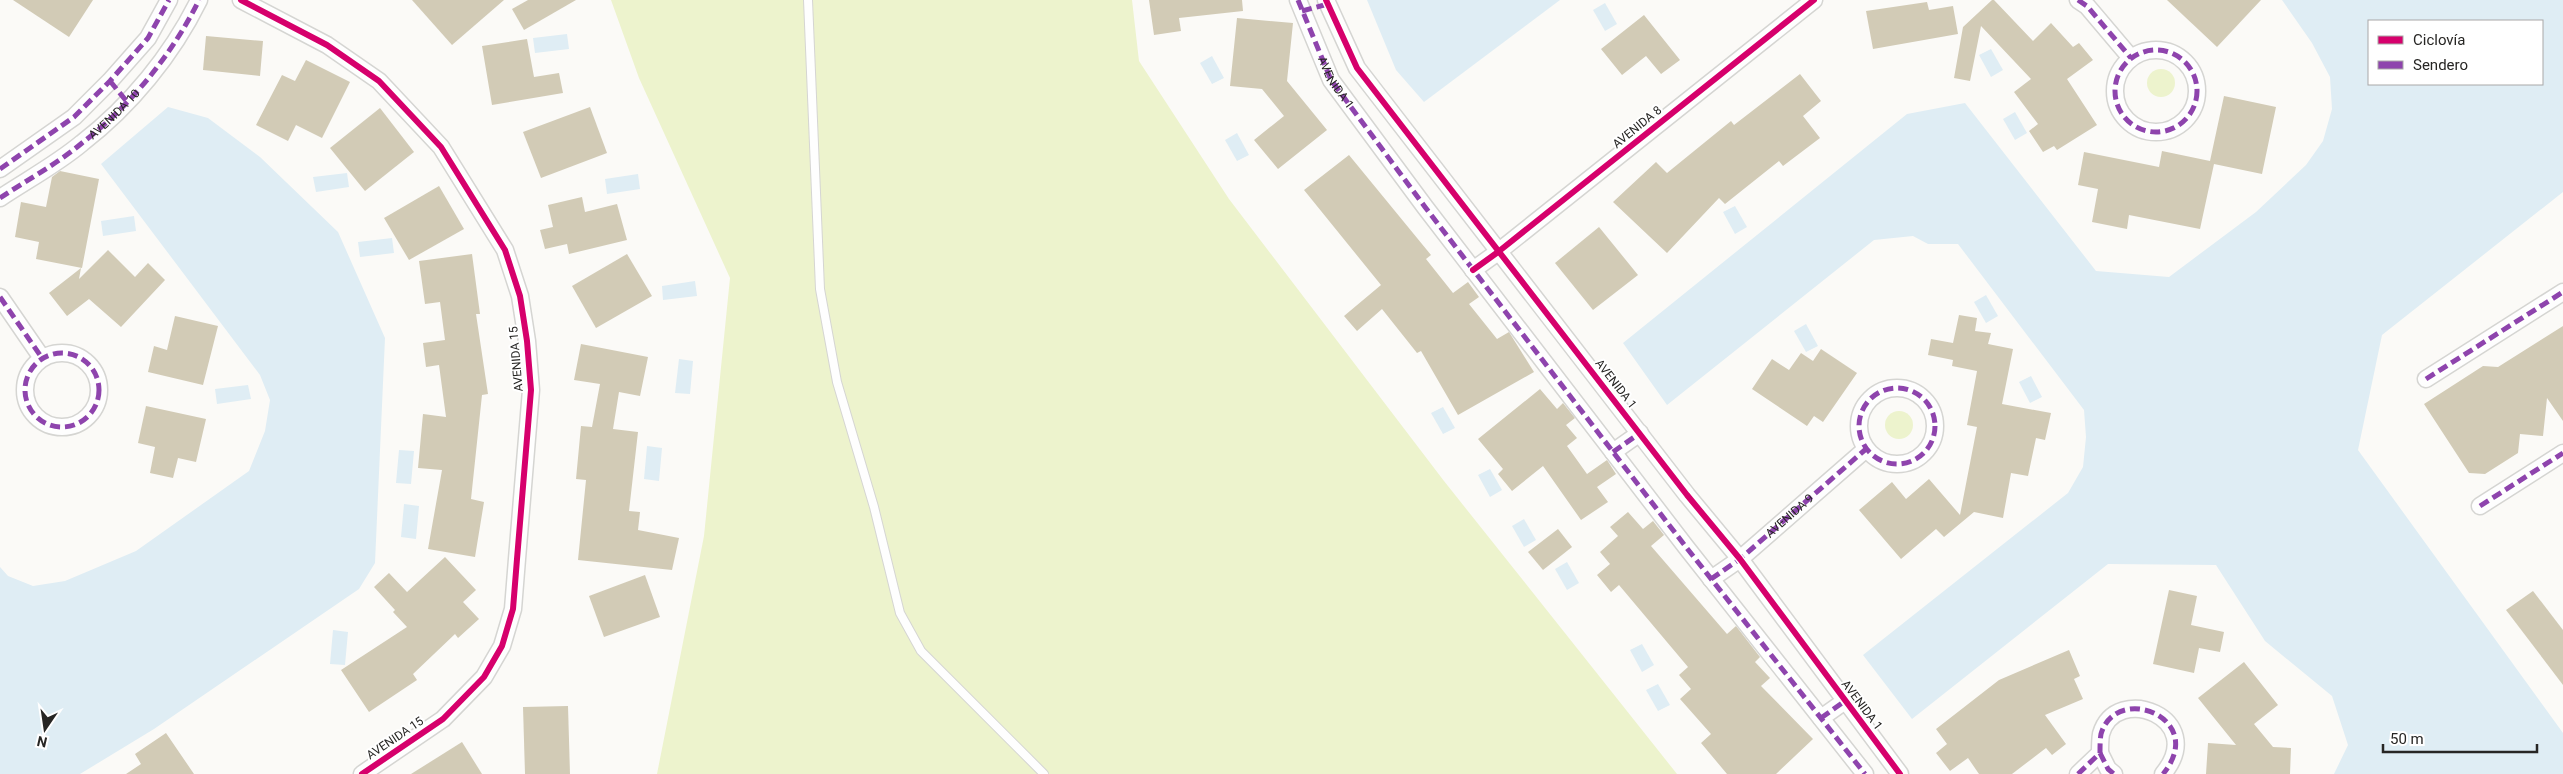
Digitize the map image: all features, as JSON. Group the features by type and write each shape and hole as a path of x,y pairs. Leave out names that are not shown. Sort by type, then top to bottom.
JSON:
{"street":[{"name":"AVENIDA 10","path":"0,169 74,117 110,81 148,38 169,0"},
{"name":"AVENIDA 10","path":"0,198 82,143 128,103 165,56 199,0"},
{"name":"AVENIDA 15","path":"241,0 327,45 379,81 441,147 505,250 520,296 527,341 531,390 513,609 502,646 484,677 442,719 362,774"},
{"name":"AVENIDA 8","path":"1473,270 1814,0"},
{"path":"2078,0 2087,6 2132,58"},
{"path":"1300,5 1327,2"},
{"name":"AVENIDA 1","path":"1327,2 1357,68 1687,495 1740,559 1900,774"},
{"name":"AVENIDA 1","path":"1300,5 1331,80 1612,452 1866,774"},
{"path":"2165,51 2176,55 2192,72 2197,94 2189,116 2180,124 2170,130 2159,132 2136,127 2127,120 2116,100 2115,88 2118,76 2132,58 2142,52 2165,51"},
{"path":"110,81 128,103"},
{"path":"2426,379 2563,292"},
{"path":"0,297 42,358"},
{"path":"56,353 70,353 84,359 94,370 99,384 98,398 92,412 82,422 68,427 53,426 40,420 30,409 24,396 25,381 31,368 42,358 56,353"},
{"path":"1899,387 1920,395 1928,403 1934,418 1935,434 1931,444 1920,456 1905,464 1894,465 1878,460 1866,449 1860,439 1858,418 1869,398 1878,392 1899,387"},
{"path":"1612,452 1640,433"},
{"name":"AVENIDA 9","path":"1711,579 1740,559 1866,449"},
{"path":"2480,506 2563,453"},
{"path":"1821,718 1845,701"},
{"path":"2114,774 2108,768 2100,753 2102,732 2113,716 2132,708 2152,710 2169,723 2176,742 2173,762 2163,774"},
{"path":"2078,774 2100,753"}],"lane":[{"path":"808,0 820,289 837,382 874,507 900,613 921,651 1044,774"}],"green space":[{"path":"611,0 1132,0 1139,61 1229,199 1444,481 1677,774 657,774 704,536 730,278 639,78"},
{"path":"2161,69 2171,73 2175,83 2171,93 2161,97 2151,93 2147,83 2151,73"},
{"path":"1899,411 1909,415 1913,425 1909,435 1899,439 1889,435 1885,425 1889,415"}],"shaded area":[{"path":"1367,0 1560,0 1424,102 1396,70"},
{"path":"2282,0 2563,0 2563,192 2382,335 2358,450 2563,733 2563,774 2334,774 2348,745 2332,696 2265,641 2216,565 2108,564 1912,719 1863,655 2068,493 2083,467 2086,437 2084,410 1958,244 1928,244 1913,236 1874,240 1667,405 1623,343 1907,114 1965,103 2096,271 2169,277 2256,212 2306,165 2323,141 2332,109 2330,77 2312,43"},
{"path":"1605,3 1617,24 1605,31 1593,10"},
{"path":"567,34 569,49 535,53 533,38"},
{"path":"1991,49 2003,70 1991,77 1979,55"},
{"path":"1212,56 1224,78 1212,84 1200,63"},
{"path":"168,107 208,118 260,157 338,232 385,338 375,563 359,589 154,729 80,774 0,774 0,567 8,576 33,586 65,581 136,551 249,471 265,431 270,400 260,375 101,164"},
{"path":"2015,112 2027,133 2015,140 2003,119"},
{"path":"1237,133 1249,155 1237,161 1225,140"},
{"path":"347,173 349,187 316,192 313,177"},
{"path":"638,174 640,189 607,194 605,179"},
{"path":"1735,206 1747,227 1735,234 1723,212"},
{"path":"134,216 136,231 103,236 101,221"},
{"path":"392,238 394,253 360,257 358,242"},
{"path":"695,281 697,296 663,300 662,286"},
{"path":"1986,295 1998,316 1986,323 1974,302"},
{"path":"1806,324 1818,346 1806,352 1794,331"},
{"path":"679,359 693,361 690,394 675,393"},
{"path":"2031,376 2042,397 2030,403 2019,382"},
{"path":"248,385 251,399 217,404 215,389"},
{"path":"1443,407 1455,428 1443,434 1431,413"},
{"path":"647,446 662,448 659,481 644,479"},
{"path":"399,450 414,451 411,484 396,483"},
{"path":"1490,469 1502,490 1490,497 1478,475"},
{"path":"404,504 419,506 416,539 401,537"},
{"path":"1524,519 1536,540 1524,547 1512,526"},
{"path":"1567,562 1579,583 1567,590 1555,569"},
{"path":"333,630 348,632 345,665 330,664"},
{"path":"1642,644 1654,665 1642,672 1630,650"},
{"path":"1658,684 1670,705 1658,711 1646,690"}],"building":[{"path":"13,0 93,0 69,37"},
{"path":"412,0 504,0 452,45"},
{"path":"528,0 576,0 524,30 512,9"},
{"path":"1149,0 1242,0 1243,11 1179,18 1181,31 1154,35"},
{"path":"1992,0 2033,41 2051,23 2073,47 2079,43 2093,60 2067,79 2097,125 2057,150 2054,146 2043,152 2029,131 2038,124 2014,92 2031,79 1981,26 1970,81 1954,78 1963,27"},
{"path":"2167,0 2261,0 2217,47"},
{"path":"1927,2 1929,10 1953,6 1958,34 1873,49 1866,11"},
{"path":"1644,15 1680,60 1661,74 1646,56 1622,75 1601,49"},
{"path":"1237,18 1293,23 1287,81 1327,130 1278,169 1254,140 1284,116 1262,89 1230,86"},
{"path":"206,36 263,41 260,76 203,70"},
{"path":"527,39 534,77 559,73 563,93 492,105 482,46"},
{"path":"306,60 350,82 322,138 296,125 288,141 256,125 282,75 295,81"},
{"path":"1800,74 1821,101 1803,116 1820,138 1783,166 1779,161 1725,204 1719,198 1667,253 1613,202 1656,162 1667,173 1731,121 1734,125"},
{"path":"2224,96 2276,107 2262,174 2214,164 2200,229 2129,215 2127,229 2092,222 2098,189 2078,185 2084,152 2159,167 2162,151 2210,161"},
{"path":"590,107 607,153 541,178 523,132"},
{"path":"380,108 414,152 365,191 330,148"},
{"path":"1349,155 1431,255 1426,259 1453,293 1468,282 1479,297 1469,304 1497,339 1509,332 1534,372 1458,415 1421,351 1417,353 1382,309 1357,331 1344,316 1381,285 1304,190"},
{"path":"60,171 99,179 82,268 36,259 39,242 15,237 21,202 46,207 52,177"},
{"path":"439,186 464,229 409,260 384,218"},
{"path":"582,197 585,212 617,204 627,240 569,254 567,244 545,249 540,230 553,227 548,205"},
{"path":"1599,227 1638,275 1593,310 1555,263"},
{"path":"108,250 135,277 148,263 165,280 121,327 89,299 67,316 49,293 81,268 79,279"},
{"path":"472,254 480,314 476,314 488,394 482,395 471,499 484,502 475,557 428,549 442,470 418,468 423,414 446,417 439,365 426,367 423,343 445,340 440,302 425,304 419,261"},
{"path":"627,254 652,296 596,328 572,286"},
{"path":"1959,315 1977,318 1975,331 1991,333 1988,344 2013,349 2002,404 2051,413 2045,440 2036,438 2028,476 2011,473 2003,518 1974,512 1944,537 1936,529 1901,559 1859,510 1892,482 1906,499 1929,479 1960,515 1977,427 1967,425 1977,371 1952,366 1953,360 1928,355 1931,339 1953,343"},
{"path":"175,316 218,326 203,385 148,372 154,346 167,350"},
{"path":"2563,326 2563,421 2547,398 2543,436 2520,434 2518,453 2485,474 2469,473 2424,404 2483,366 2498,367"},
{"path":"581,344 648,357 640,396 619,392 613,429 638,432 629,511 640,512 638,530 679,538 672,570 578,560 586,480 576,479 581,426 592,427 600,384 574,380"},
{"path":"1821,349 1857,373 1823,422 1814,416 1807,426 1752,389 1772,359 1789,370 1801,353 1813,361"},
{"path":"1540,389 1557,409 1563,403 1575,418 1566,425 1577,438 1567,446 1587,474 1607,460 1616,474 1597,487 1608,502 1581,520 1543,466 1512,491 1498,474 1503,469 1478,439"},
{"path":"146,406 206,419 196,462 178,458 173,478 150,473 155,447 138,443"},
{"path":"1628,512 1643,529 1653,521 1664,535 1651,546 1727,634 1736,626 1760,657 1755,662 1770,678 1761,686 1813,739 1776,774 1727,774 1701,743 1711,734 1680,699 1691,689 1679,675 1688,667 1619,585 1611,592 1597,575 1610,564 1600,552 1618,536 1610,527"},
{"path":"1558,529 1572,547 1543,570 1528,552"},
{"path":"445,557 476,590 463,602 479,619 458,638 455,634 413,674 417,680 369,712 341,670 407,627 393,612 395,610 374,587 389,573 407,592"},
{"path":"645,575 660,617 604,637 589,596"},
{"path":"2169,590 2197,596 2191,625 2224,632 2220,652 2199,648 2194,673 2153,664"},
{"path":"2533,591 2563,630 2563,685 2506,610"},
{"path":"2069,650 2080,676 2074,679 2083,699 2045,715 2066,744 2052,755 2046,748 2012,774 1979,774 1968,758 1950,771 1936,753 1947,744 1936,729 1999,680"},
{"path":"2244,662 2278,705 2254,724 2273,747 2291,748 2290,774 2206,774 2208,743 2236,745 2198,698"},
{"path":"568,706 570,774 525,774 523,707"},
{"path":"166,733 194,774 126,774 141,764 135,754"},
{"path":"462,742 482,774 411,774"}],"marked path":[{"path":"0,169 74,117 110,81 148,38 169,0"},
{"path":"0,198 72,151 117,113 163,60 199,0"},
{"path":"1298,0 1331,80 1425,207 1686,547 1865,774"},
{"path":"2078,0 2087,6 2131,58"},
{"path":"1302,11 1328,4"},
{"path":"2156,50 2172,53 2185,62 2194,75 2197,91 2194,107 2185,120 2172,129 2156,132 2140,129 2127,120 2118,107 2115,91 2118,75 2127,62 2140,53 2156,50"},
{"path":"110,81 128,103"},
{"path":"2426,379 2563,292"},
{"path":"0,297 42,358"},
{"path":"62,353 83,359 93,369 99,390 93,411 83,421 62,427 41,421 31,411 25,390 31,369 41,359 62,353"},
{"path":"1905,388 1918,394 1929,405 1935,418 1935,426 1933,441 1918,458 1905,464 1889,464 1876,458 1861,441 1859,418 1865,405 1882,390 1905,388"},
{"path":"1613,452 1640,433"},
{"path":"1711,579 1740,559 1866,449"},
{"path":"2480,506 2563,453"},
{"path":"1821,718 1845,701"},
{"path":"2078,774 2100,753 2101,734 2110,718 2123,710 2139,709 2155,714 2168,723 2175,737 2174,754 2163,774"},
{"path":"2100,753 2108,769 2114,774"}],"cycle path":[{"path":"241,0 327,45 379,81 441,147 505,250 520,296 527,341 531,390 513,609 502,646 484,677 443,719 362,774"},
{"path":"1326,0 1357,68 1687,495 1740,559 1900,774"},
{"path":"1473,270 1814,0"}]}
